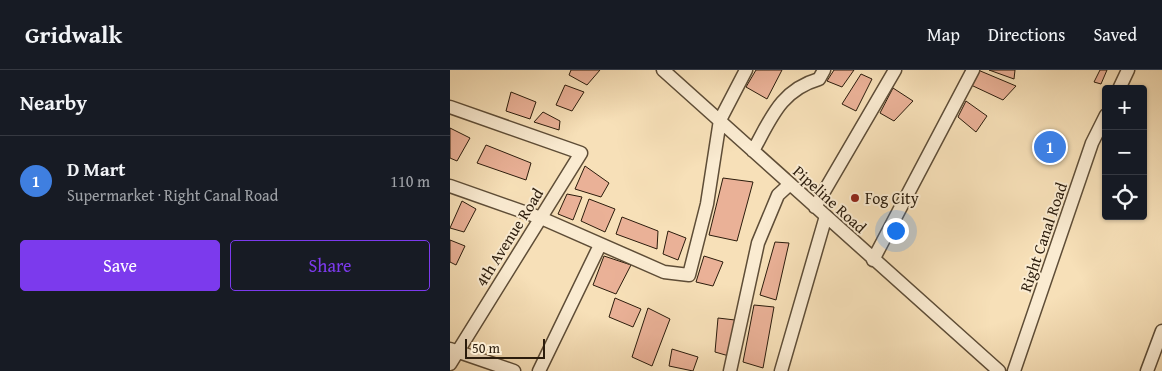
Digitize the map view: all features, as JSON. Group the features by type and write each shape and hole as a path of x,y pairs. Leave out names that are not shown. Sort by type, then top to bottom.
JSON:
{"street":[{"name":"Pipeline Road","path":"663,70 999,371"},
{"path":"450,186 541,218 664,272 689,275 707,204 720,120 746,70"},
{"path":"753,151 771,118 792,91 802,84 819,79 824,70"},
{"path":"816,207 894,70"},
{"path":"873,260 973,70"},
{"path":"1121,85 1128,70"},
{"name":"4th Avenue Road","path":"450,107 581,152 541,218 453,350 450,364"},
{"name":"Right Canal Road","path":"1014,371 1092,143 1102,124"},
{"path":"730,371 758,243 778,195 790,184"},
{"path":"781,371 826,216"},
{"path":"539,371 600,245"},
{"path":"1146,371 1162,331"},
{"path":"453,350 514,371"}],"building":[{"path":"571,70 600,70 587,85 569,75"},
{"path":"756,70 782,70 767,99 746,87"},
{"path":"834,70 854,70 842,87 827,81"},
{"path":"978,70 1016,86 1003,100 971,85"},
{"path":"989,70 1015,70 1014,79"},
{"path":"1100,70 1107,70 1101,84 1094,82"},
{"path":"861,74 872,79 856,111 842,104"},
{"path":"565,85 584,92 572,111 556,105"},
{"path":"893,88 913,101 894,121 880,113"},
{"path":"511,92 536,102 530,119 506,111"},
{"path":"966,101 987,116 976,132 958,117"},
{"path":"543,112 560,121 559,130 534,122"},
{"path":"450,128 470,138 457,161 450,158"},
{"path":"486,145 531,163 526,180 477,163"},
{"path":"585,166 609,183 601,197 575,189"},
{"path":"723,178 753,182 737,241 709,235"},
{"path":"567,194 582,197 573,220 558,214"},
{"path":"589,199 615,209 605,232 581,221"},
{"path":"462,201 476,209 464,232 450,228"},
{"path":"622,217 658,231 657,249 616,234"},
{"path":"668,231 686,238 678,260 663,254"},
{"path":"450,240 465,246 456,265 450,262"},
{"path":"775,242 789,243 776,300 760,295"},
{"path":"604,256 631,265 616,294 593,285"},
{"path":"704,256 723,262 713,286 696,282"},
{"path":"615,298 641,309 633,327 609,317"},
{"path":"754,305 774,307 763,368 743,362"},
{"path":"648,308 670,319 652,366 632,357"},
{"path":"718,318 735,320 729,356 715,352"},
{"path":"672,349 698,357 693,371 669,366"}],"place":[{"name":"D Mart","path":"1050,147"},
{"name":"Fog City","path":"855,198"}]}
